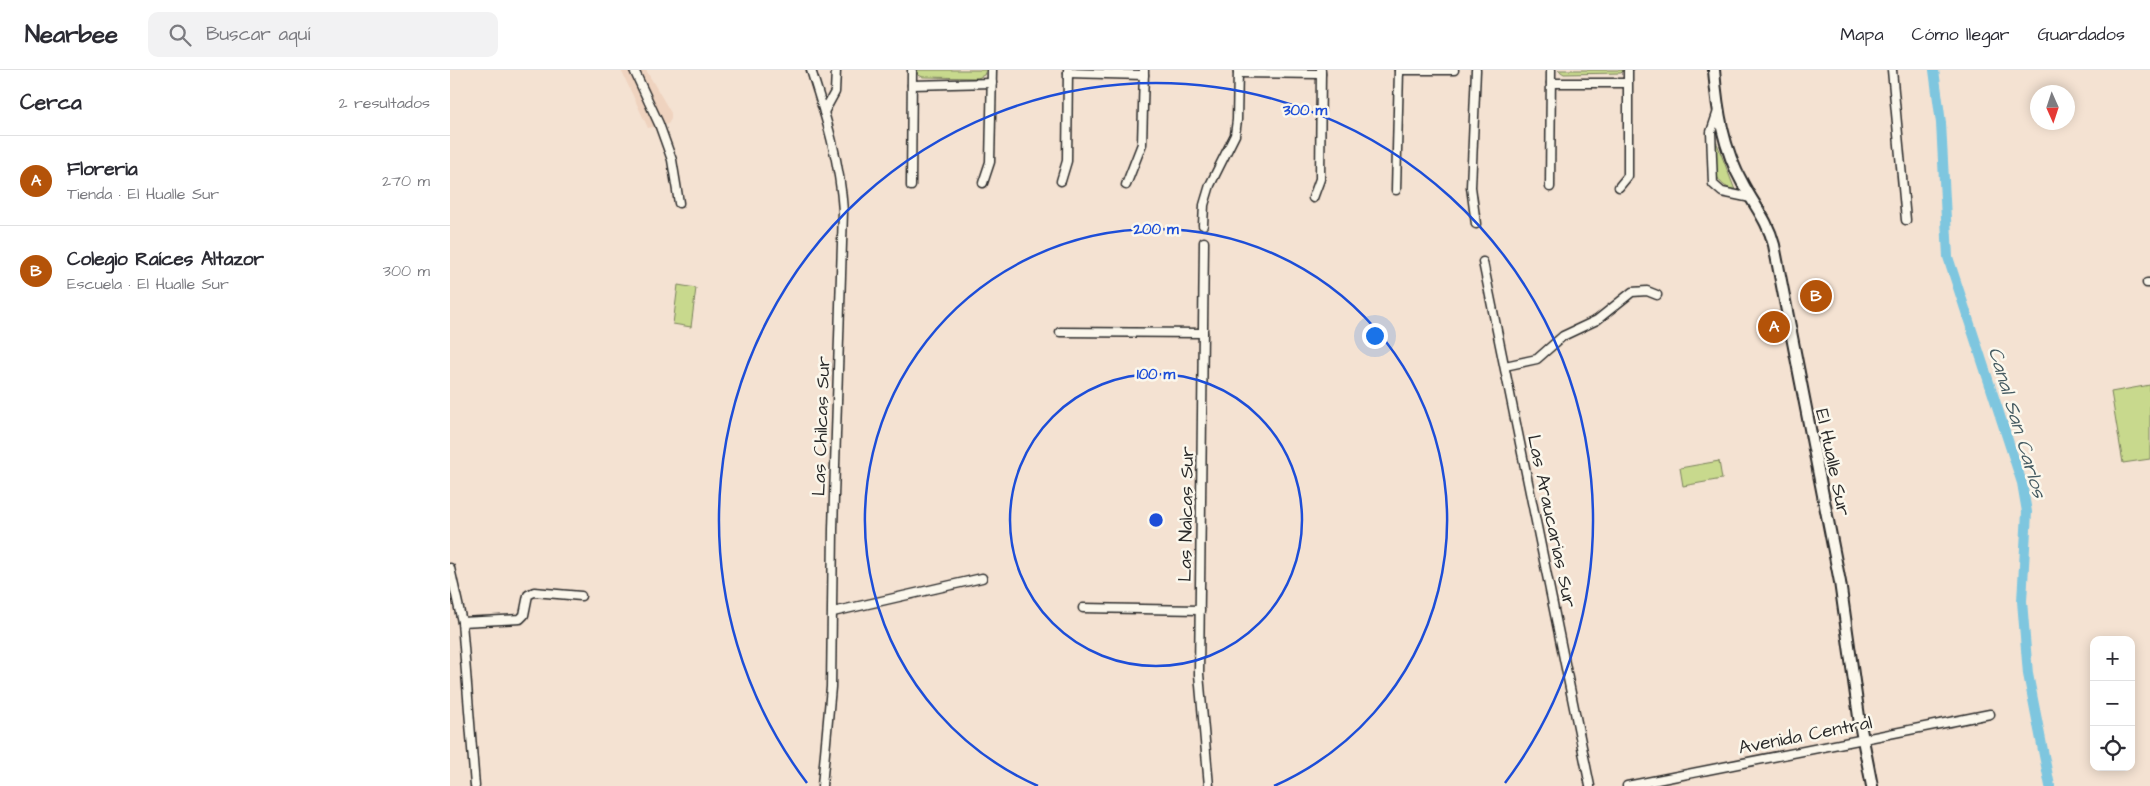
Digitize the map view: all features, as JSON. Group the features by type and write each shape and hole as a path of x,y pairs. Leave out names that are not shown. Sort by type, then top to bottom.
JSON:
{"street":[{"path":"634,70 659,124 672,160 679,203"},
{"name":"Las Chilcas Sur","path":"810,70 824,112 837,162 843,211 832,612 832,687 822,786"},
{"path":"824,112 831,103 835,92 836,70"},
{"path":"911,186 912,70"},
{"path":"983,183 990,162 992,70"},
{"path":"1396,190 1400,70 1454,70"},
{"path":"1476,70 1471,187 1476,224"},
{"path":"1550,187 1551,70"},
{"path":"1619,187 1628,176 1628,70"},
{"name":"El Hualle Sur","path":"1714,70 1718,111 1730,156 1743,185 1768,226 1774,245 1840,582 1863,740 1872,786"},
{"path":"1892,70 1906,220"},
{"path":"1203,224 1204,205 1210,184 1235,135 1238,71 1321,72 1320,179 1313,198"},
{"path":"1061,181 1067,161 1068,72 1144,72 1142,144 1126,185"},
{"path":"1551,83 1627,83"},
{"path":"912,85 992,84"},
{"name":"El Hualle Sur","path":"1718,111 1711,132 1714,184 1722,192 1751,198"},
{"name":"Las Nalcas Sur","path":"1204,242 1199,674 1209,786"},
{"name":"Las Araucarias Sur","path":"1483,262 1590,786"},
{"path":"1504,366 1537,359 1563,336 1589,325 1632,292 1647,291 1657,295"},
{"path":"1060,332 1203,333"},
{"path":"450,568 462,622 475,786"},
{"path":"832,612 982,578"},
{"path":"462,622 520,619 524,615 528,595 534,592 582,596"},
{"path":"1083,608 1200,610"},
{"name":"Avenida Central","path":"1627,786 1990,714"}],"shaded area":[{"path":"621,70 646,70 671,113 671,119 668,124 648,128"}],"green space":[{"path":"916,70 986,70 984,75 978,78 923,77 918,75"},
{"path":"1558,70 1624,70 1621,73 1564,74"},
{"path":"1716,141 1735,190 1727,187 1718,178 1714,165 1714,142"},
{"path":"678,285 696,288 691,327 673,324"},
{"path":"2150,385 2150,459 2123,463 2111,392"},
{"path":"1719,461 1722,479 1683,486 1680,468"}],"waterway":[{"name":"Canal San Carlos","path":"1934,70 1941,123 1948,257 2022,483 2027,512 2022,601 2028,674 2050,786"}],"place":[{"name":"Colegio Raíces Altazor","path":"1816,296"},
{"name":"Floreria","path":"1774,327"}]}
